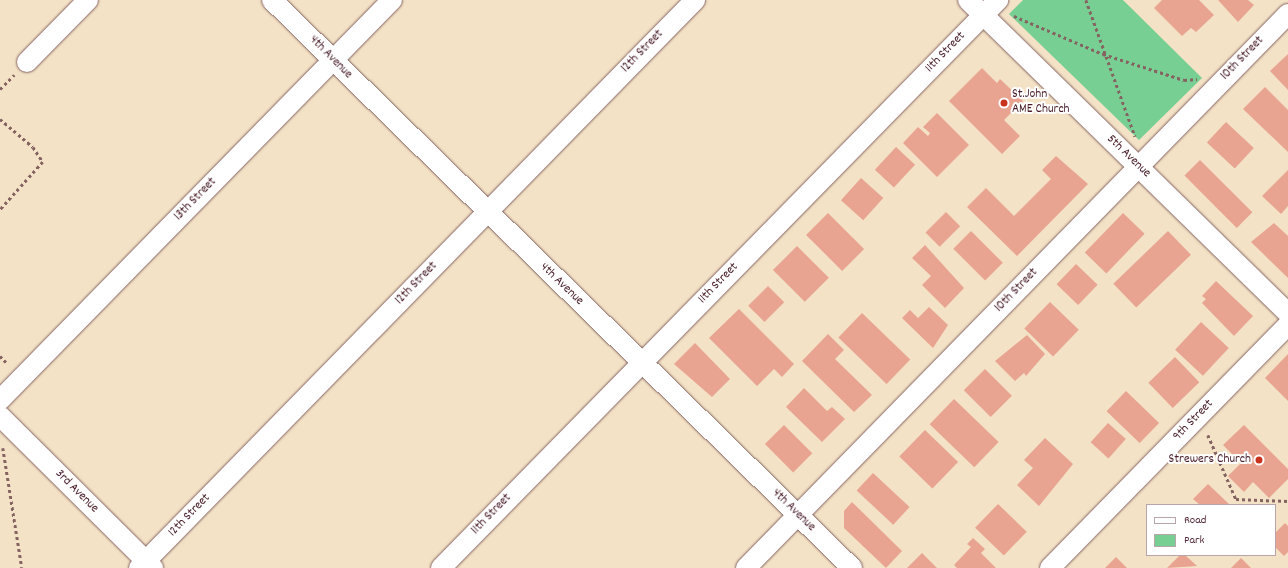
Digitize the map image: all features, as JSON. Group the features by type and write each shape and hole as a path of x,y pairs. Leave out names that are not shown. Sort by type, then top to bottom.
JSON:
{"street":[{"path":"27,62 88,0"},
{"name":"4th Avenue","path":"272,0 852,568"},
{"name":"13th Street","path":"0,400 392,0"},
{"name":"12th Street","path":"146,566 487,212 695,0"},
{"name":"5th Avenue","path":"968,0 1288,313"},
{"name":"11th Street","path":"441,568 998,0"},
{"name":"10th Street","path":"746,568 1288,14"},
{"name":"9th Street","path":"1050,568 1288,325"},
{"name":"3rd Avenue","path":"0,416 146,566"}],"path":[{"path":"1086,0 1103,54 1135,132 1138,167"},
{"path":"983,15 1019,16 1103,54 1184,80 1199,79 1212,92"},
{"path":"0,119 33,147 43,162 0,210"},
{"path":"1200,415 1236,499 1288,501"},
{"path":"2,444 22,568"}],"green space":[{"path":"1023,0 1123,0 1202,78 1139,140 1009,14"}],"building":[{"path":"1162,0 1199,0 1214,15 1196,32 1191,28 1182,36 1154,8"},
{"path":"1218,0 1248,0 1254,5 1238,22"},
{"path":"1288,54 1288,90 1270,71"},
{"path":"982,68 997,83 1000,79 1023,101 1004,120 1020,136 1002,154 949,101"},
{"path":"1265,87 1288,110 1288,152 1243,109"},
{"path":"937,113 969,145 937,177 903,143 918,127 928,136 930,133 923,127"},
{"path":"1226,122 1254,148 1235,168 1207,142"},
{"path":"896,147 915,165 894,187 875,170"},
{"path":"1056,156 1088,184 1017,256 967,207 986,188 1014,216 1051,179 1042,170"},
{"path":"1200,160 1252,212 1237,228 1184,176"},
{"path":"1288,170 1288,206 1281,214 1262,196"},
{"path":"861,178 883,198 863,220 841,200"},
{"path":"946,212 960,226 940,247 925,233"},
{"path":"828,213 864,249 842,271 806,235"},
{"path":"1123,213 1145,234 1106,273 1085,253"},
{"path":"1274,223 1288,236 1288,278 1251,242"},
{"path":"971,231 1003,263 985,280 953,249"},
{"path":"1168,231 1191,255 1136,308 1113,284"},
{"path":"925,245 964,288 945,308 922,285 931,276 912,258"},
{"path":"797,246 829,278 805,302 773,270"},
{"path":"1076,264 1098,285 1078,305 1057,284"},
{"path":"1216,281 1253,316 1234,336 1202,303 1206,299 1202,296"},
{"path":"768,286 784,302 764,322 748,306"},
{"path":"1050,302 1079,330 1053,356 1024,329"},
{"path":"929,307 948,325 933,348 902,318 910,310 918,318"},
{"path":"739,309 794,364 782,377 774,369 757,386 709,338"},
{"path":"862,313 910,360 887,384 838,337"},
{"path":"1201,322 1229,348 1203,376 1175,350"},
{"path":"828,334 844,350 835,359 872,395 854,412 802,361"},
{"path":"1027,335 1045,354 1026,376 1024,373 1015,381 995,361"},
{"path":"695,343 730,379 712,397 674,364"},
{"path":"1288,354 1288,401 1265,378"},
{"path":"1175,357 1199,382 1173,408 1148,383"},
{"path":"985,369 1012,396 991,417 964,390"},
{"path":"804,388 827,411 832,407 845,419 822,442 786,407"},
{"path":"1126,391 1159,423 1140,443 1107,411"},
{"path":"954,399 999,442 974,467 930,424"},
{"path":"1108,423 1126,439 1108,458 1091,442"},
{"path":"784,425 812,453 793,472 765,444"},
{"path":"1244,425 1288,469 1288,479 1269,498 1253,482 1244,492 1228,476 1241,463 1223,445"},
{"path":"925,430 958,462 932,489 899,457"},
{"path":"1045,438 1073,464 1039,506 1017,485 1033,468 1024,460"},
{"path":"873,473 910,507 893,525 857,491"},
{"path":"1208,484 1229,504 1199,504 1193,499"},
{"path":"852,502 902,551 886,568 844,528 844,511"},
{"path":"998,504 1027,532 1004,556 975,528"},
{"path":"1285,523 1288,526 1288,552 1284,556 1276,548 1276,532"},
{"path":"973,538 985,549 981,553 996,568 957,568 954,565 971,547 967,544"},
{"path":"922,553 937,568 907,568"},
{"path":"1179,556 1186,556 1197,566 1167,568"},
{"path":"1116,557 1127,568 1105,568"},
{"path":"1241,558 1251,568 1231,568"}],"place":[{"name":"St.John AME Church","path":"1004,103"},
{"name":"Strewers Church","path":"1259,460"}]}
